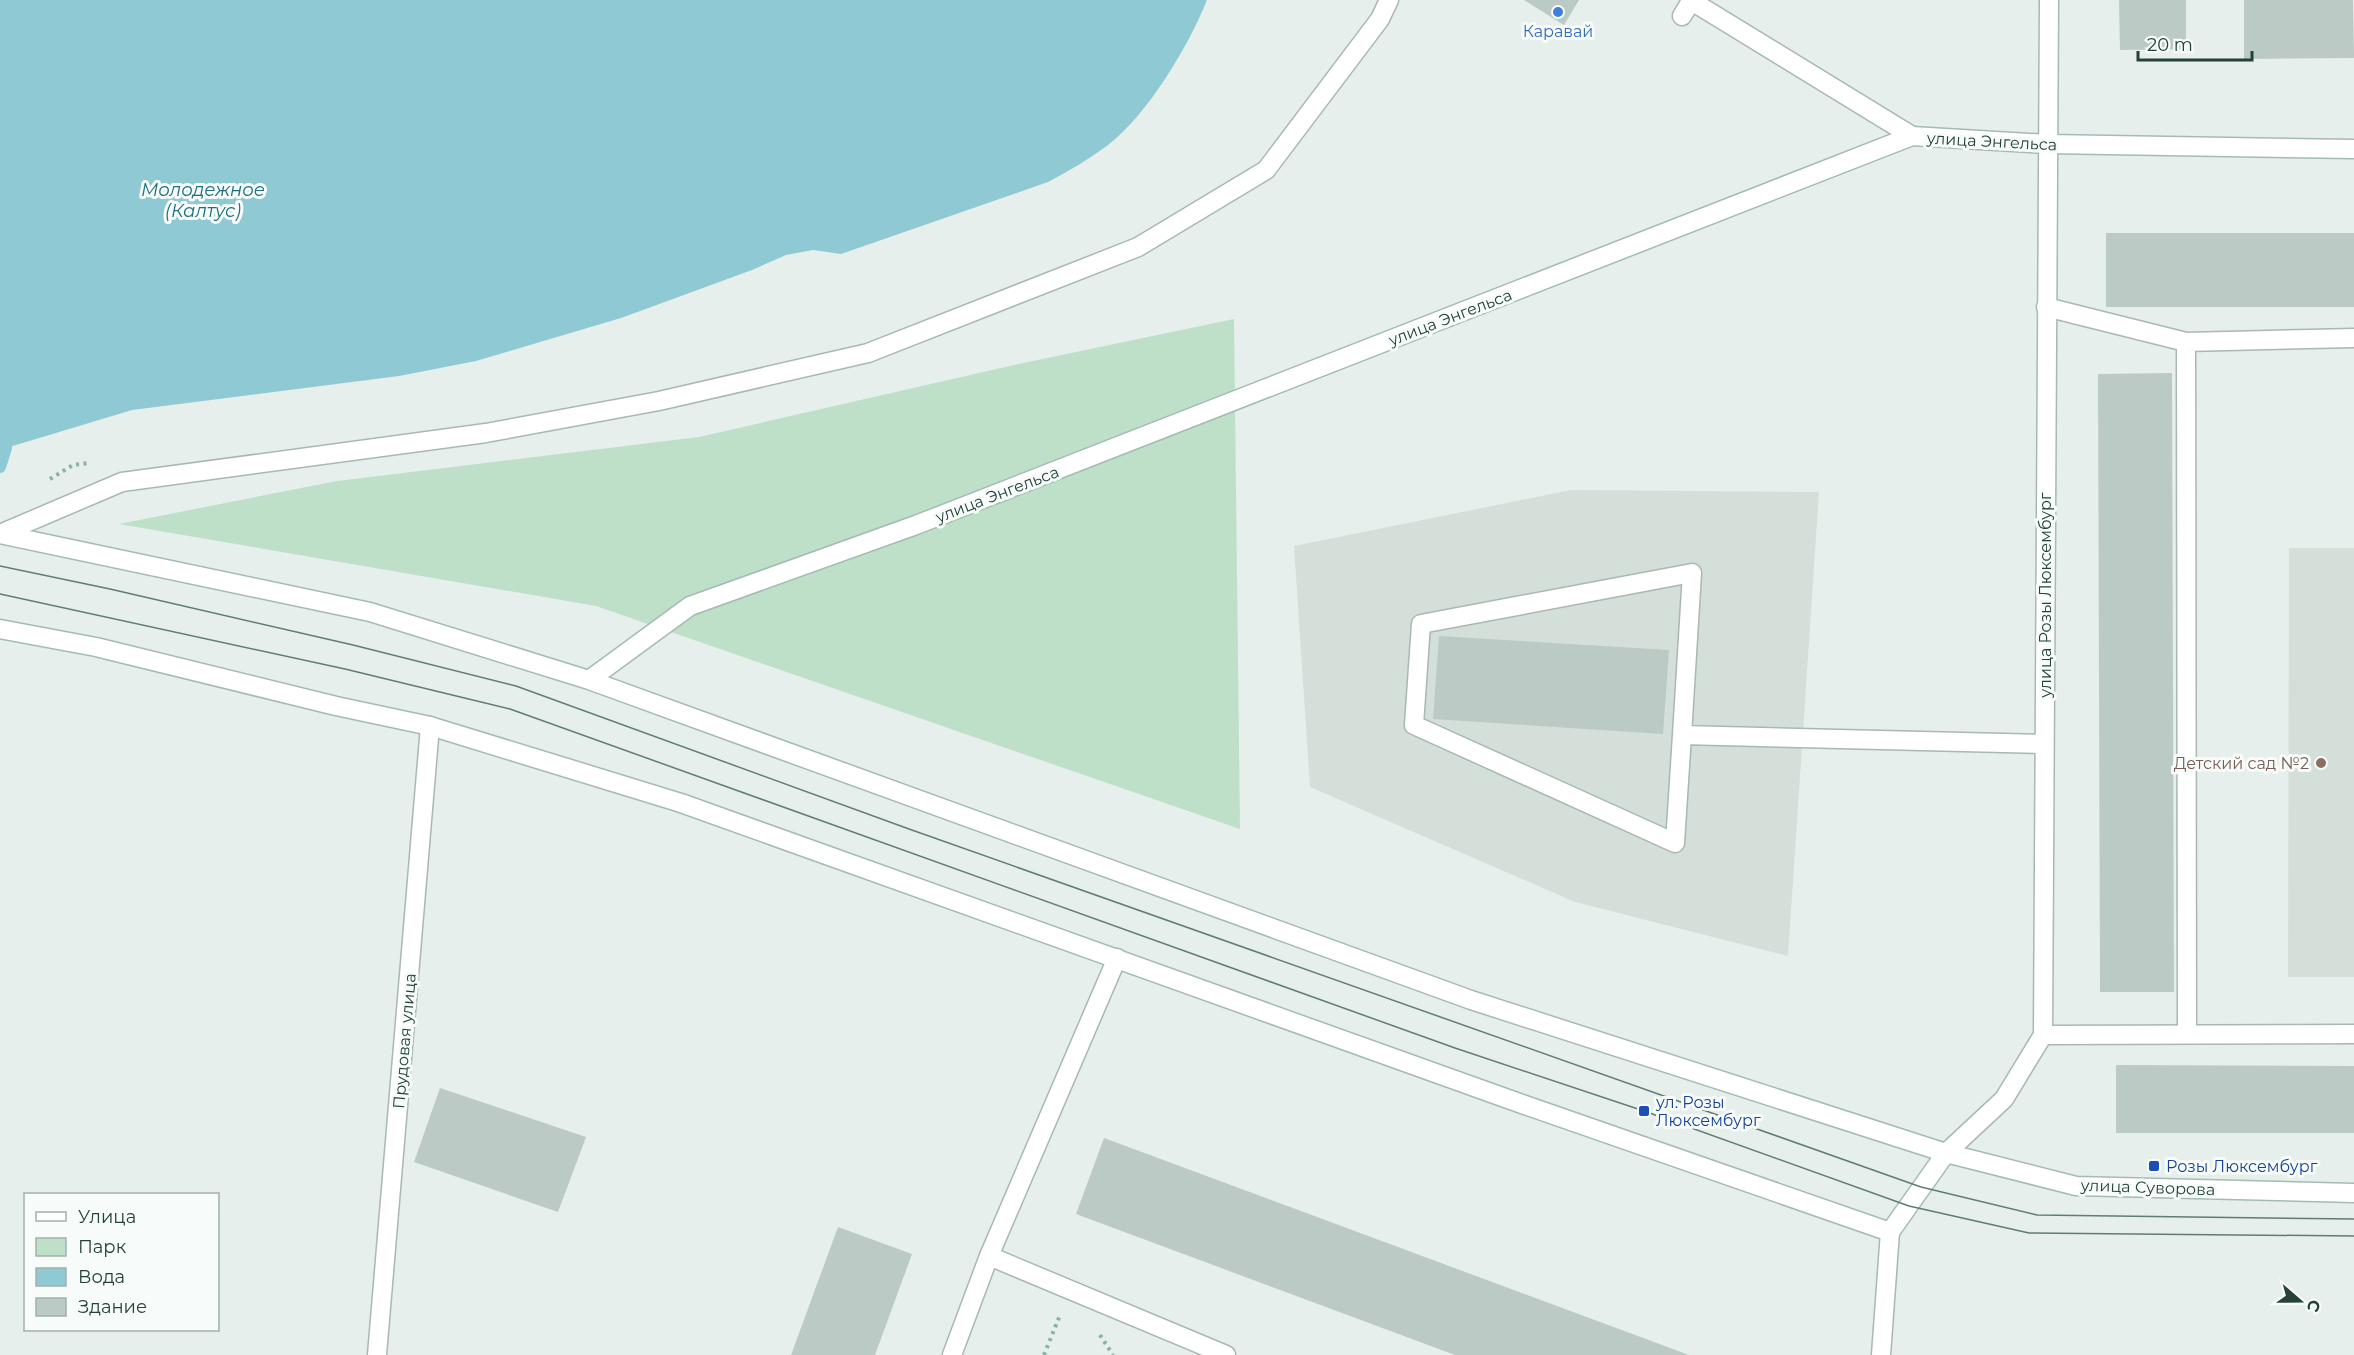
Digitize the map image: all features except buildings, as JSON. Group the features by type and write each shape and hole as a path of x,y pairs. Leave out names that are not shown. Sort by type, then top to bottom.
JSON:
{"street":[{"path":"0,534 122,482 486,433 659,402 868,353 1138,248 1266,170 1380,19 1389,0"},
{"name":"улица Розы Люксембург","path":"2043,1035 2049,0"},
{"path":"1688,6 1912,136"},
{"name":"улица Энгельса","path":"589,680 690,606 916,525 1912,136 2047,144 2354,149"},
{"path":"2046,307 2186,342 2354,338"},
{"path":"2186,342 2187,1034"},
{"name":"улица Суворова","path":"0,534 370,612 589,680 1471,1000 1946,1153 2076,1186 2354,1193"},
{"path":"1692,573 1682,735 1675,843 1414,725 1421,624 1692,573"},
{"path":"0,629 96,647 324,703 430,726 681,803 1522,1104 1890,1232"},
{"name":"Прудовая улица","path":"377,1355 430,726"},
{"path":"1682,735 2044,744"},
{"path":"952,1355 989,1256 1117,958"},
{"path":"1881,1355 1890,1232 1946,1153 2004,1099 2043,1035 2354,1034"},
{"path":"989,1256 1226,1355"}],"path":[{"path":"45,482 73,465 96,462"},
{"path":"1044,1355 1070,1290"}],"shaded area":[{"path":"1571,490 1819,492 1788,956 1575,902 1310,787 1294,546"},
{"name":"Детский сад №2","path":"2289,548 2354,548 2354,977 2288,977"}],"green space":[{"path":"1234,319 1240,829 596,606 119,524 337,481 699,437 1014,365"}],"water":[{"name":"Молодежное (Калтус)","path":"0,0 1207,0 1178,58 1138,116 1108,145 1079,165 1048,182 841,254 813,250 786,255 752,270 621,318 476,361 399,376 132,410 6,448 0,447"}],"waterway":[{"path":"0,467 6,448"}],"tram line":[{"path":"0,566 353,645 516,686 909,829 1921,1187 2037,1215 2354,1219"},
{"path":"0,594 345,669 510,709 1455,1048 1644,1111 1909,1206 2029,1233 2354,1236"}],"place":[{"name":"Каравай","path":"1558,12"},
{"name":"Детский сад №2","path":"2321,763"},
{"name":"ул. Розы Люксембург","path":"1644,1111"},
{"name":"Розы Люксембург","path":"2154,1166"}]}
